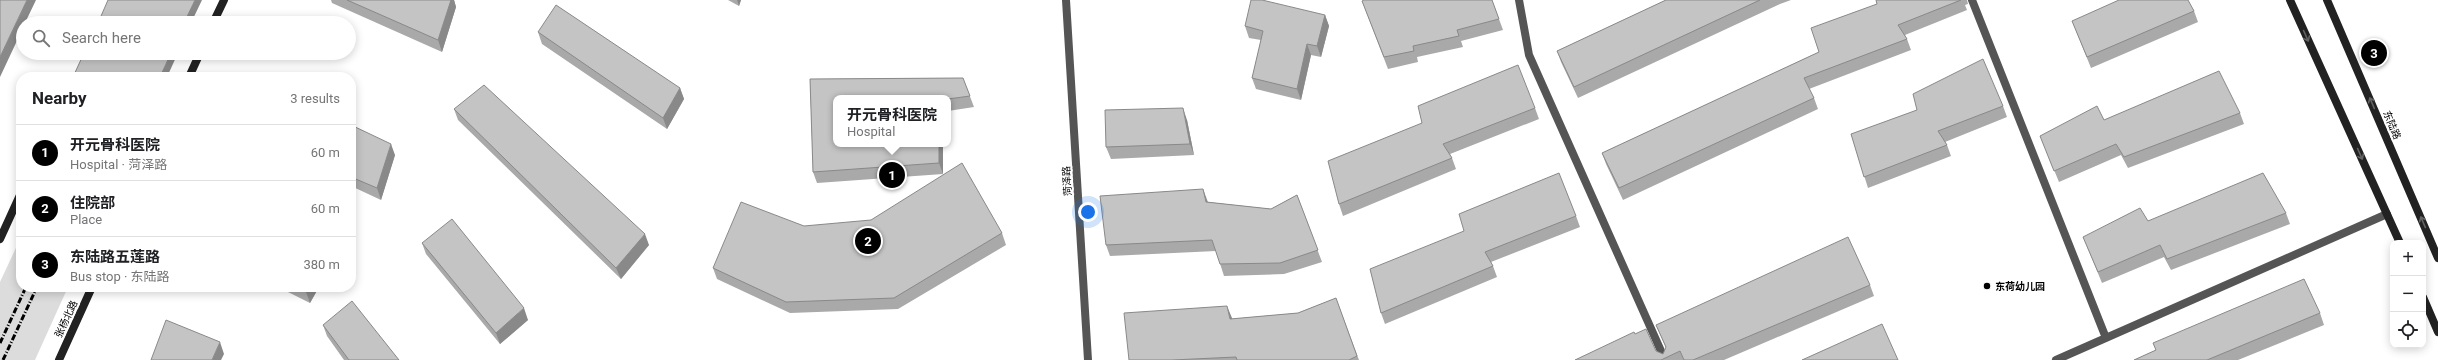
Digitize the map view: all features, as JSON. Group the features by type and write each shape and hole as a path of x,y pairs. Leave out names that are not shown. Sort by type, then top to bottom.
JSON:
{"main road":[{"path":"216,16 224,0"},
{"path":"2290,0 2399,240"},
{"name":"东陆路","path":"2327,0 2438,258"},
{"path":"190,72 196,60"},
{"path":"0,239 16,204"},
{"name":"张杨北路","path":"59,360 90,292"},
{"path":"2426,304 2438,332"}],"street":[{"name":"菏泽路","path":"1066,0 1088,360"},
{"path":"1519,0 1529,55 1665,360"},
{"path":"1972,0 2106,338"},
{"path":"2056,360 2387,214"}],"shaded area":[{"path":"16,248 16,292 66,292 35,360 0,360 0,282"}],"building":[{"path":"0,0 27,0 19,16 16,16 16,23 0,57"},
{"path":"108,0 195,0 187,16 101,16"},
{"path":"347,0 451,0 438,40"},
{"path":"1251,0 1262,0 1325,15 1317,46 1307,44 1297,89 1252,78 1263,31 1245,26"},
{"path":"1492,0 1499,19 1457,30 1459,36 1413,46 1414,51 1384,57 1362,1"},
{"path":"1666,0 1760,0 1574,87 1557,51"},
{"path":"1876,0 1961,0 1898,25 1907,39 1804,78 1814,98 1619,188 1602,153 1819,52 1811,28 1877,4"},
{"path":"2119,0 2188,0 2194,11 2087,57 2072,21"},
{"path":"556,5 680,88 663,118 538,32"},
{"path":"1983,59 2003,106 1938,131 1947,145 1864,177 1851,134 1917,110 1913,94"},
{"path":"81,60 168,60 162,72 75,72"},
{"path":"1518,65 1535,108 1443,144 1452,158 1339,204 1328,161 1422,123 1418,106"},
{"path":"2219,71 2240,113 2124,157 2116,144 2054,171 2040,136 2097,106 2104,120"},
{"path":"963,78 970,96 951,99 951,95 833,95 833,147 939,147 939,163 813,172 810,79"},
{"path":"484,85 645,234 616,268 454,109"},
{"path":"1183,108 1190,144 1106,147 1105,110"},
{"path":"356,127 391,144 377,188 356,179"},
{"path":"962,163 1002,233 894,298 786,302 713,268 741,202 804,226 871,220"},
{"path":"1559,173 1576,216 1485,252 1493,266 1381,313 1370,269 1464,231 1459,214"},
{"path":"2263,173 2286,213 2167,259 2160,245 2098,272 2083,237 2140,208 2148,221"},
{"path":"1203,189 1206,202 1271,209 1297,195 1318,250 1280,263 1220,264 1212,240 1106,245 1100,196"},
{"path":"452,219 524,308 496,333 422,243"},
{"path":"1848,237 1870,285 1693,360 1684,360 1680,351 1661,360 1575,360 1634,332 1635,334 1646,329 1656,351 1663,354 1666,347 1656,325"},
{"path":"2304,279 2320,313 2207,360 2134,360 2156,350 2153,343"},
{"path":"1336,298 1357,356 1349,360 1237,360 1236,357 1172,360 1129,360 1124,313 1227,306 1230,319 1298,313"},
{"path":"352,301 399,360 349,360 323,325"},
{"path":"166,320 220,342 212,360 151,360"},
{"path":"1882,324 1898,360 1802,360"}],"railway":[{"path":"0,343 24,292"},
{"path":"3,360 35,292"}],"place":[{"name":"东陆路五莲路","path":"2374,53"},
{"name":"开元骨科医院","path":"892,175"},
{"name":"住院部","path":"868,241"},
{"name":"东荷幼儿园","path":"1987,286"}]}
